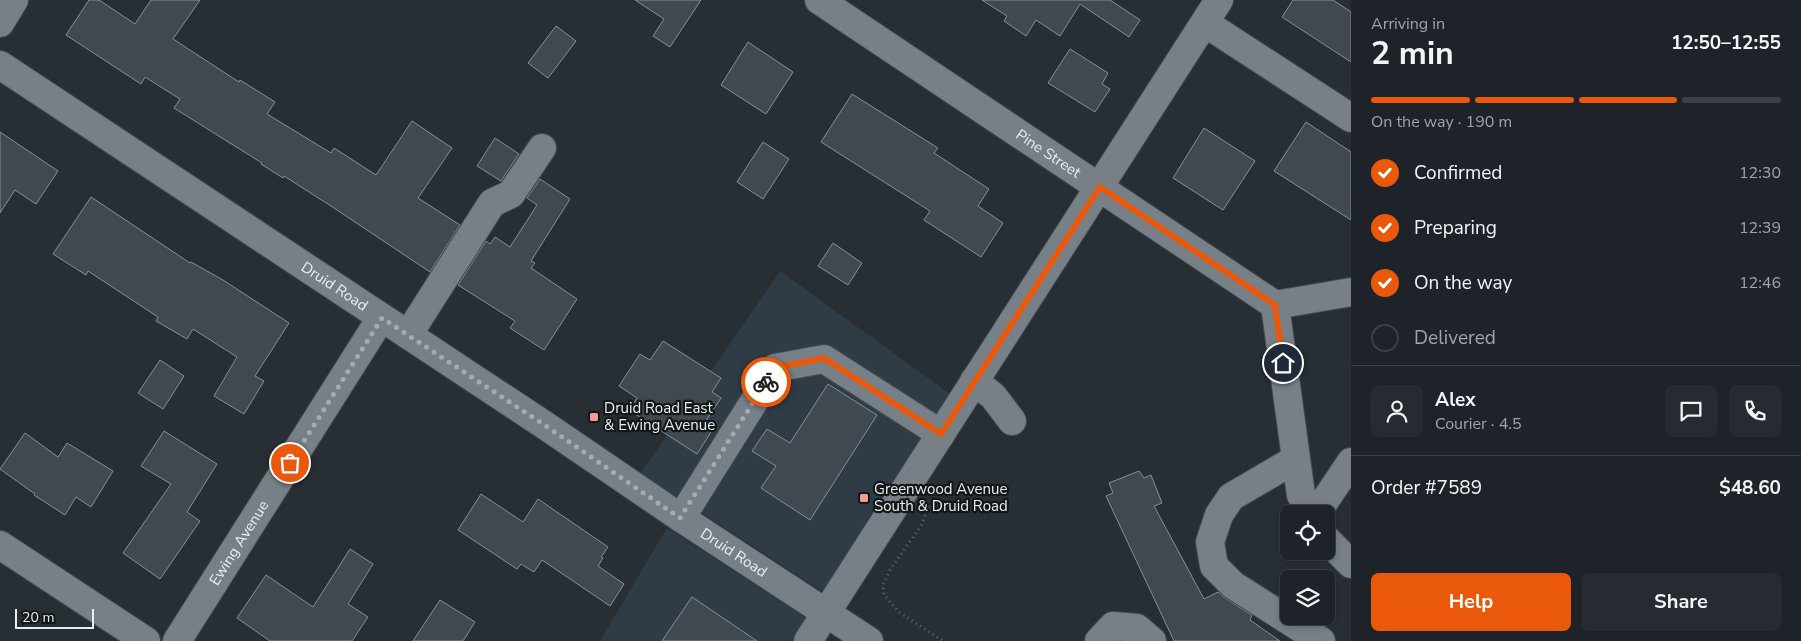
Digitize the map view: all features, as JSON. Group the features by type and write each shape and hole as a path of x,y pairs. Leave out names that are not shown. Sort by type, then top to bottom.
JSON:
{"street":[{"path":"0,22 14,0"},
{"name":"Pine Street","path":"819,0 1275,305"},
{"path":"808,641 1219,0"},
{"path":"1205,23 1351,118"},
{"name":"Druid Road","path":"0,65 680,518 869,641"},
{"path":"408,335 492,204 511,194 542,148"},
{"path":"1307,505 1301,495 1275,305 1351,292"},
{"name":"Ewing Avenue","path":"177,641 382,318"},
{"path":"680,518 775,368 824,358 941,434"},
{"path":"974,381 993,396 1012,421"},
{"path":"1296,459 1231,497 1219,515 1210,542 1214,566 1233,585 1321,641"},
{"path":"1322,505 1351,462"},
{"path":"0,545 146,641"},
{"path":"1335,548 1351,564"},
{"path":"1106,634 1137,628 1152,641"}],"path":[{"path":"884,595 899,612 943,641"}],"shaded area":[{"path":"780,271 950,394 823,592 641,473"},
{"path":"667,528 806,618 791,641 600,641"}],"building":[{"path":"89,0 99,0 135,24 151,0 200,0 173,39 239,82 240,80 275,102 267,114 331,153 334,148 376,175 412,121 452,148 418,198 460,225 430,272 331,206 284,176 283,178 174,108 180,99 145,77 141,84 66,35"},
{"path":"635,0 701,0 670,47 653,36 664,19"},
{"path":"982,0 1110,0 1140,20 1129,37 1080,4 1060,36 1036,20 1026,36 1004,21 1007,16"},
{"path":"1293,0 1333,0 1351,12 1351,62 1282,17"},
{"path":"556,26 576,41 548,78 528,63"},
{"path":"748,42 793,72 766,114 721,85"},
{"path":"1070,49 1108,73 1102,84 1110,89 1095,112 1048,83"},
{"path":"852,94 938,148 934,153 989,189 978,206 1003,223 981,257 924,220 930,211 821,142"},
{"path":"1306,122 1351,152 1351,220 1274,171"},
{"path":"1204,128 1255,161 1223,210 1173,178"},
{"path":"0,132 58,171 36,204 15,190 0,213"},
{"path":"495,138 519,154 501,181 477,166"},
{"path":"763,142 789,159 763,199 737,182"},
{"path":"540,179 570,199 531,261 535,263 531,268 577,299 544,350 510,328 515,321 458,285 486,241 490,244 495,237 510,247 537,205 527,198"},
{"path":"91,197 190,263 223,280 289,323 255,376 264,381 244,414 214,396 237,357 193,329 187,339 156,321 158,317 88,271 86,275 53,254"},
{"path":"833,243 862,263 848,285 818,266"},
{"path":"663,341 721,378 712,392 721,398 702,427 711,432 697,454 629,410 637,398 619,386 640,354 650,360"},
{"path":"160,360 184,376 163,409 138,393"},
{"path":"828,384 877,415 810,520 761,488 776,466 752,451 767,429 790,443"},
{"path":"164,431 217,464 187,512 200,521 160,579 123,553 171,484 141,466"},
{"path":"25,433 58,457 67,443 113,471 91,507 76,497 65,515 34,495 0,469"},
{"path":"1139,471 1144,478 1151,475 1162,503 1154,506 1204,599 1218,592 1252,615 1250,620 1280,641 1174,641 1106,496 1113,493 1109,483"},
{"path":"481,494 523,522 538,499 608,547 601,557 603,558 598,566 624,584 610,606 542,560 534,572 521,564 517,569 458,530"},
{"path":"350,549 373,564 348,604 368,617 352,641 270,641 237,618 266,575 313,607"},
{"path":"692,597 757,641 662,641"},
{"path":"440,600 475,622 463,641 413,641"}],"way so far":[{"path":"290,463 382,318 543,424 680,518 766,382"}],"place":[{"name":"Druid Road East & Ewing Avenue","path":"594,417"},
{"name":"Greenwood Avenue South & Druid Road","path":"864,498"}],"route":[{"path":"766,382 775,368 824,358 941,434 1100,187 1275,305 1283,363"}]}
